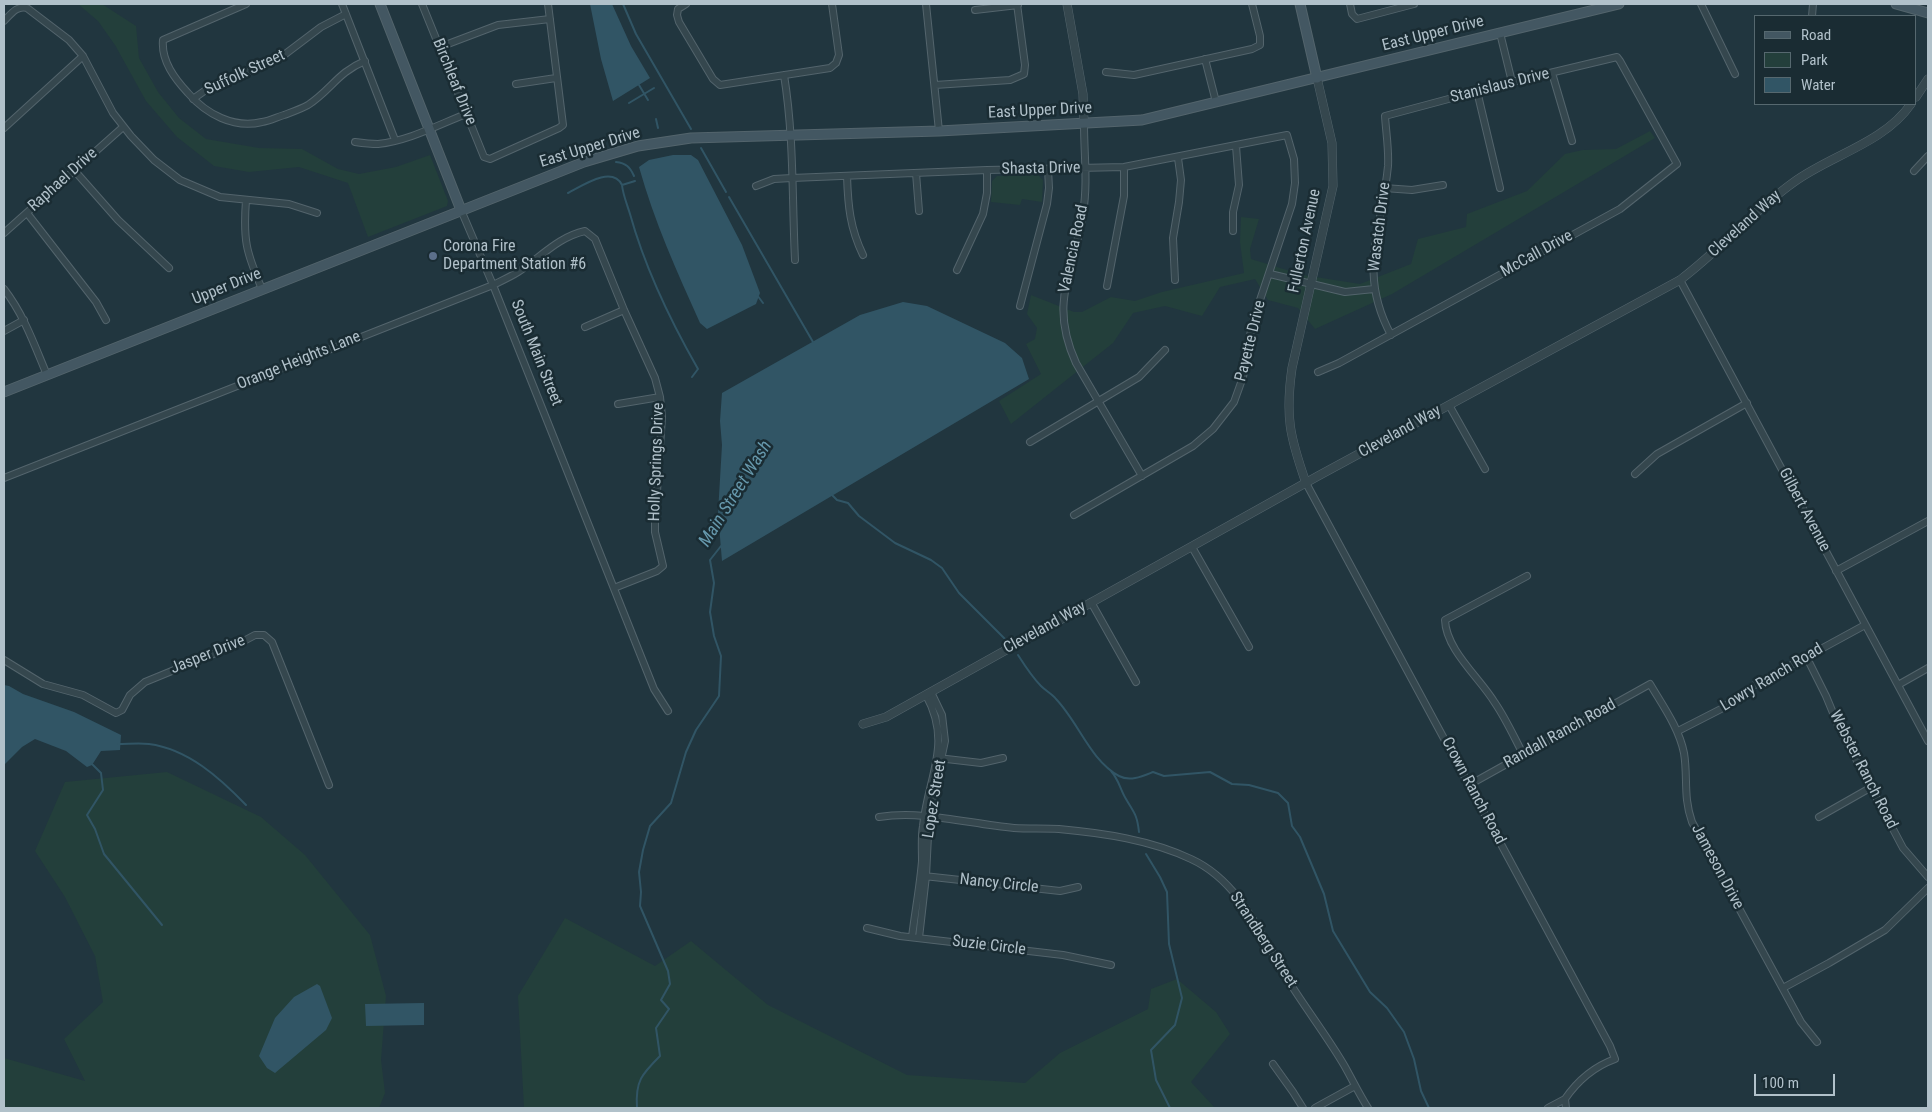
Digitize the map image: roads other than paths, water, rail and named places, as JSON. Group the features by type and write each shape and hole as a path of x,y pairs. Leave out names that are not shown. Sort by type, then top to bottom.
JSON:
{"main road":[{"name":"South Main Street","path":"380,4 461,210"},
{"name":"Fullerton Avenue","path":"1300,4 1317,78"},
{"name":"East Upper Drive","path":"461,210 584,162 638,146 691,138 939,131 1142,120 1500,33 1595,6 1619,4"},
{"path":"1896,4 1928,13"},
{"name":"Upper Drive","path":"4,392 461,210"}],"street":[{"path":"246,4 163,40 171,72 193,99 206,110 219,117 232,122 250,124 263,122 308,105 350,67 365,61"},
{"path":"342,4 395,140"},
{"name":"Birchleaf Drive","path":"422,4 486,159 490,160 563,125 556,78"},
{"path":"516,84 556,78 548,4"},
{"path":"686,4 678,9 677,16 679,22 713,78 720,85 830,68 836,63 839,55 832,4"},
{"path":"926,4 939,131"},
{"name":"Valencia Road","path":"1067,4 1083,94 1085,195 1083,215 1064,288 1062,304 1063,321 1070,349 1142,476"},
{"path":"1106,72 1134,75 1252,50 1260,45 1260,36 1252,4"},
{"path":"1350,4 1352,14 1357,19 1414,4"},
{"path":"1701,4 1735,74"},
{"path":"934,85 1010,80 1024,74 1025,65 1018,5 975,10"},
{"path":"4,21 17,9 22,7 28,8 69,40 83,56 113,113 123,127 154,160 180,180 220,197 289,204 317,213"},
{"name":"Suffolk Street","path":"193,99 210,87 280,58 321,27 346,14"},
{"path":"440,48 498,25 550,19"},
{"path":"1500,33 1512,82"},
{"path":"4,128 83,56"},
{"name":"Stanislaus Drive","path":"1384,116 1512,82 1617,57 1677,164"},
{"path":"1205,60 1216,102"},
{"path":"1552,73 1572,141"},
{"path":"784,75 788,98 795,260"},
{"name":"Fullerton Avenue","path":"1306,483 1292,438 1288,417 1288,397 1292,368 1333,186 1332,143 1317,78"},
{"path":"1917,96 1928,79"},
{"path":"1477,91 1500,188"},
{"name":"Cleveland Way","path":"863,724 886,717 1306,483 1680,280 1713,254 1788,186 1884,130 1910,105"},
{"path":"355,142 375,144 395,140 466,114"},
{"name":"Wasatch Drive","path":"1384,116 1388,164 1374,247 1373,268 1374,289 1378,307 1391,335"},
{"name":"Raphael Drive","path":"4,233 123,127"},
{"name":"Shasta Drive","path":"756,186 774,179 792,178 986,170 1124,167 1178,158 1287,135"},
{"name":"Payette Drive","path":"1074,515 1193,446 1213,429 1234,402 1243,377 1252,324 1292,204 1294,159 1287,135"},
{"path":"1233,231 1233,212 1239,185 1236,146"},
{"path":"1914,171 1928,156"},
{"path":"1175,280 1173,238 1180,202 1181,180 1178,158"},
{"name":"McCall Drive","path":"1318,372 1391,335 1620,209 1677,164"},
{"path":"1107,286 1124,196 1124,167"},
{"path":"1020,306 1047,204 1049,188 1048,169"},
{"path":"74,170 118,220 170,268"},
{"path":"957,270 984,214 987,193 986,170"},
{"path":"916,173 919,211"},
{"path":"847,176 847,201 853,235 863,255"},
{"path":"1384,188 1412,190 1443,184"},
{"path":"246,200 244,229 246,245 262,289"},
{"name":"South Main Street","path":"461,210 493,285 654,689 668,711"},
{"path":"27,213 96,302 106,320"},
{"name":"Orange Heights Lane","path":"4,478 493,285 517,273 554,244 572,234 585,231"},
{"name":"Holly Springs Drive","path":"585,231 595,239 624,310 655,378 660,397 662,417 655,532 663,566 657,571 614,588"},
{"path":"1270,274 1345,292 1374,289"},
{"name":"Gilbert Avenue","path":"1680,280 1928,741"},
{"path":"4,289 24,320 47,375"},
{"path":"585,327 624,310"},
{"path":"4,331 24,320"},
{"path":"1030,442 1138,377 1165,350"},
{"path":"618,404 660,397"},
{"path":"1635,474 1657,454 1747,403"},
{"path":"1449,405 1485,469"},
{"name":"Crown Ranch Road","path":"1306,483 1610,1046 1615,1059 1591,1072 1576,1083 1565,1099"},
{"path":"1836,571 1928,521"},
{"path":"1192,547 1249,647"},
{"path":"1523,754 1494,701 1471,673 1446,632 1445,620 1527,576"},
{"path":"1092,602 1136,682"},
{"name":"Lowry Ranch Road","path":"1678,731 1721,709 1752,686 1865,625"},
{"name":"Jasper Drive","path":"4,660 43,684 83,695 116,712 122,710 130,695 144,682 264,634 272,642 329,785"},
{"name":"Webster Ranch Road","path":"1806,656 1838,725 1903,848 1928,877"},
{"path":"1898,685 1928,668"},
{"name":"Randall Ranch Road","path":"1470,785 1650,684"},
{"name":"Jameson Drive","path":"1650,684 1678,731 1684,752 1685,793 1692,822 1802,1022 1817,1042"},
{"name":"Lopez Street","path":"916,938 923,876 926,816 939,758 938,727 928,694"},
{"path":"939,758 980,763 1003,758"},
{"path":"1820,817 1870,788"},
{"name":"Strandberg Street","path":"879,817 897,814 1015,828 1059,829 1156,845 1192,859 1212,871 1235,893 1253,919 1288,980 1344,1065 1368,1108"},
{"name":"Nancy Circle","path":"923,876 1060,891 1078,886"},
{"path":"1783,988 1829,964 1885,930 1928,888"},
{"name":"Suzie Circle","path":"867,928 916,938 1063,955 1111,965"},
{"path":"1273,1064 1294,1092 1302,1108"},
{"path":"1315,1108 1355,1086"},
{"path":"1548,1108 1565,1099 1566,1108"}],"water":[{"path":"590,4 612,4 631,46 650,78 613,101 601,59"},
{"path":"673,155 691,155 698,160 742,245 760,293 756,304 707,329 700,323 659,227 639,167 649,160"},
{"path":"903,302 927,306 1005,343 1022,358 1029,379 722,561 718,513 722,445 720,421 722,393 860,315"},
{"path":"4,685 23,694 74,712 121,735 120,750 101,751 92,765 87,767 66,751 35,739 22,747 4,765"},
{"path":"317,984 320,986 332,1018 326,1030 275,1073 267,1068 259,1056 275,1018 294,997"},
{"path":"424,1003 424,1025 366,1026 365,1004"}],"waterway":[{"path":"623,4 636,34 691,129"},
{"path":"639,85 648,100"},
{"path":"629,103 654,88"},
{"path":"656,119 658,128"},
{"path":"701,148 726,192"},
{"path":"616,162 627,166 634,176"},
{"path":"568,193 589,182 604,177 617,179 622,185 635,181"},
{"path":"622,185 636,234 651,274 668,313 698,369 692,377"},
{"path":"729,197 813,342"},
{"path":"757,295 763,303"},
{"path":"831,494 837,500 848,503 859,516 895,543 931,560 942,568 959,593 1005,639"},
{"name":"Main Street Wash","path":"637,1108 637,1091 641,1079 644,1073 660,1056 656,1028 669,1009 661,1000 670,984 668,971 640,906 639,872 650,826 671,803 686,752 696,730 719,696 721,656 714,636 710,612 714,583 710,560 721,546"},
{"path":"1018,655 1038,683 1064,709 1100,761 1119,776 1132,778 1141,777 1153,772 1164,776 1210,772 1232,784 1249,785 1278,793 1288,803 1292,826 1300,837 1324,894 1333,931 1370,992 1387,1008 1404,1032 1414,1059 1421,1091 1429,1108"},
{"path":"118,744 149,744 163,747 190,758 214,775 246,805"},
{"path":"92,764 101,773 103,790 87,815 95,829 104,854 162,925"},
{"path":"1111,771 1135,814 1139,832"},
{"path":"1146,854 1167,892 1169,944 1182,998 1175,1025 1151,1050 1156,1080 1170,1108"}],"place":[{"name":"Corona Fire Department Station #6","path":"433,256"}]}
